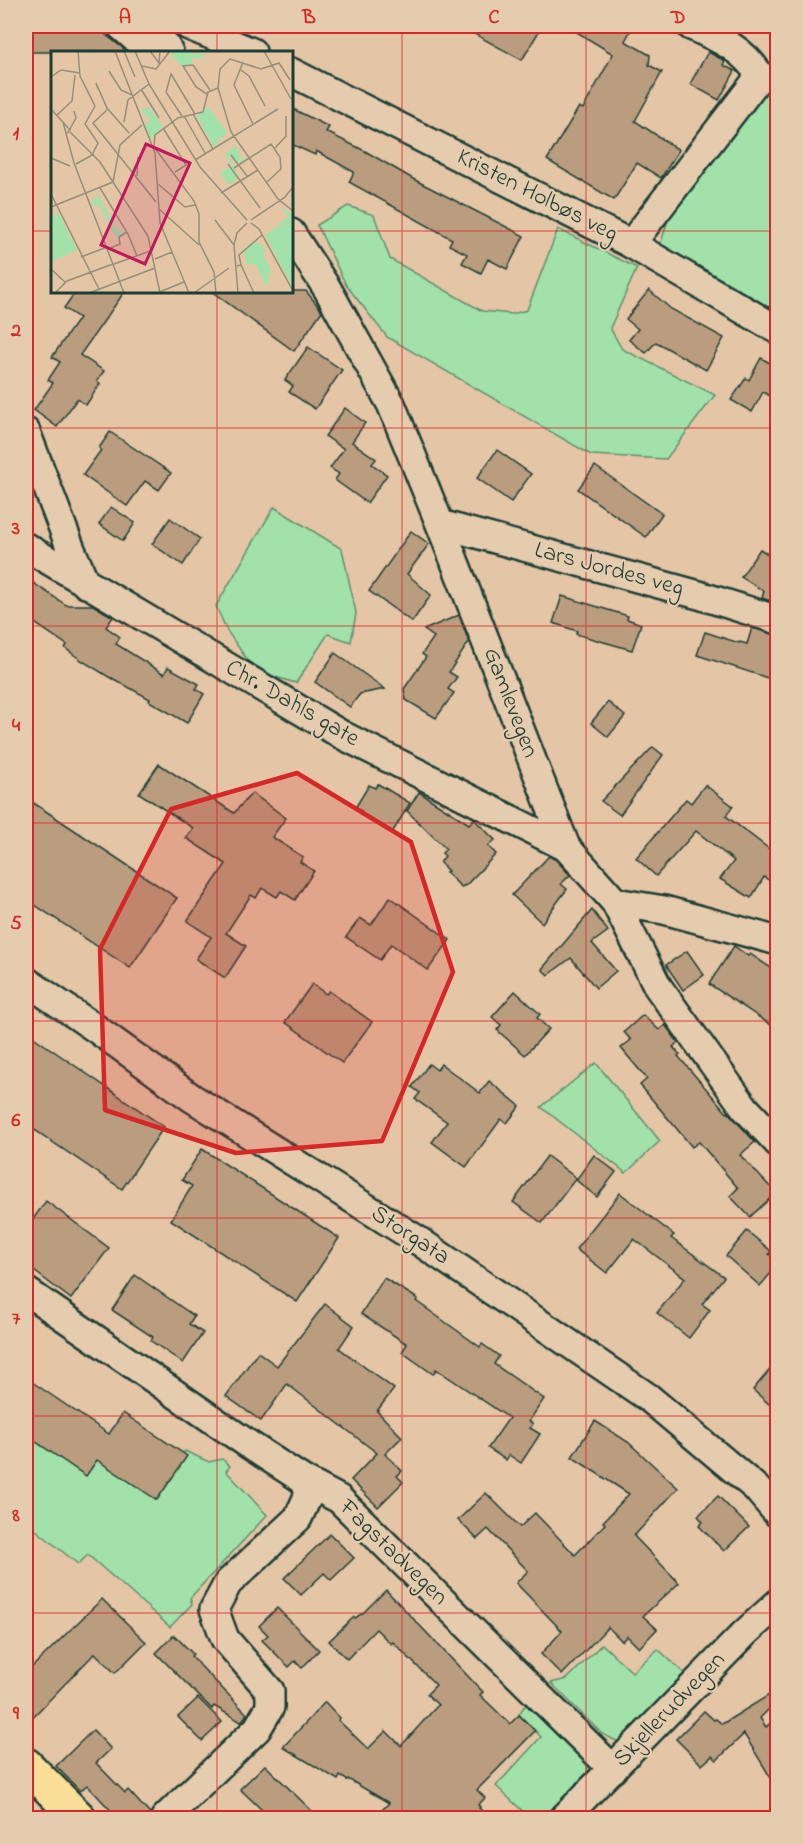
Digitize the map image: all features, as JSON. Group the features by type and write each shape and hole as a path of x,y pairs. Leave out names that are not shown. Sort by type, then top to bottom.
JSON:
{"main road":[{"path":"26,1765 79,1818"}],"street":[{"path":"121,26 150,51"},
{"path":"153,26 168,51"},
{"path":"189,26 250,51"},
{"path":"631,244 760,76 752,62 732,45 691,26"},
{"name":"Kristen Holbøs veg","path":"292,73 631,244 777,330"},
{"name":"Gamlevegen","path":"292,235 328,290 390,404 440,524 566,847 615,902 658,987 745,1108 777,1143"},
{"path":"26,432 86,584"},
{"name":"Lars Jordes veg","path":"440,524 699,595 777,620"},
{"name":"Chr. Dahls gate","path":"26,547 342,735 566,847"},
{"path":"615,902 664,910 777,940"},
{"name":"Storgata","path":"26,981 192,1098 416,1239 649,1398 756,1488 777,1514"},
{"name":"Fagstadvegen","path":"26,1290 251,1446 305,1481 339,1499 613,1769"},
{"path":"165,1818 257,1729 270,1707 270,1691 225,1639 214,1609 228,1583 298,1518 309,1494 305,1481"},
{"name":"Skjellerudvegen","path":"564,1818 777,1603"}],"highlighted area":[{"path":"297,773 411,842 453,972 382,1141 236,1153 105,1110 100,949 171,809"}],"green space":[{"path":"767,89 777,96 777,314 659,249 673,204"},
{"path":"348,206 374,215 390,259 482,311 512,314 527,310 558,229 637,268 610,328 622,349 715,395 666,459 591,455 387,337 346,285 317,225"},
{"path":"274,507 342,549 356,613 351,642 328,634 296,683 255,671 227,631 216,606"},
{"path":"596,1063 660,1141 626,1173 541,1107"},
{"path":"26,1431 84,1472 96,1455 154,1495 185,1451 209,1462 222,1459 230,1466 226,1471 267,1515 190,1598 192,1604 170,1627 88,1555 78,1564 26,1522"},
{"path":"602,1644 632,1672 658,1649 687,1676 621,1743 602,1734 551,1683 567,1679"},
{"path":"526,1704 587,1764 588,1776 546,1818 530,1818 496,1786 541,1737 519,1714"}],"building":[{"path":"26,26 94,26 127,51 51,51 26,52"},
{"path":"460,26 542,26 522,60"},
{"path":"567,26 633,26 625,41 650,55 649,65 662,72 635,121 679,150 661,178 637,163 614,200 547,160 579,107 583,109 613,54"},
{"path":"708,52 725,61 723,65 735,71 719,100 690,84"},
{"path":"292,108 329,127 326,132 524,236 507,269 488,259 481,273 462,263 467,254 449,245 452,239 349,182 354,172 316,151 315,155 292,144"},
{"path":"649,290 671,309 724,338 706,370 656,342 646,353 629,340 638,329 626,319"},
{"path":"306,291 322,311 294,351 212,292"},
{"path":"75,292 124,292 80,355 104,371 97,381 100,384 86,405 77,399 57,427 34,410 53,383 48,380 60,362 52,357 79,318 64,308"},
{"path":"308,347 342,370 315,409 289,392 293,386 285,380"},
{"path":"761,358 777,367 777,400 763,392 752,412 731,400 746,378 749,380"},
{"path":"345,408 365,423 352,442 376,459 372,464 387,475 367,503 335,480 339,474 330,468 344,449 325,436"},
{"path":"110,432 171,473 159,490 145,481 127,506 83,475 101,450 99,448"},
{"path":"497,450 531,474 511,502 477,478"},
{"path":"595,466 662,514 646,537 578,489"},
{"path":"111,507 135,523 123,541 99,524"},
{"path":"170,518 200,539 183,565 152,544"},
{"path":"411,531 429,544 407,574 431,595 412,622 369,591"},
{"path":"760,549 777,560 777,603 762,598 764,591 741,577"},
{"path":"26,578 66,605 93,605 113,617 106,627 120,637 116,644 164,674 168,667 199,684 196,689 204,694 187,723 81,660 65,648 67,645 26,617"},
{"path":"562,596 628,616 627,619 641,624 632,650 576,634 577,631 553,623"},
{"path":"459,615 469,642 449,672 457,677 448,689 454,693 436,718 406,700 404,689 426,657 422,654 434,637 424,630"},
{"path":"752,628 777,635 777,681 697,655 705,632 747,644"},
{"path":"335,653 385,689 360,694 350,707 315,682"},
{"path":"608,702 625,716 608,737 591,723"},
{"path":"653,747 663,755 620,815 601,801"},
{"path":"159,764 234,813 252,793 286,818 272,837 303,857 300,862 314,871 295,900 281,891 277,897 262,888 256,898 251,895 226,933 246,946 225,978 196,959 211,937 187,921 226,864 186,838 193,828 139,793"},
{"path":"378,784 410,803 392,833 360,814 361,811 355,808 369,785 375,788"},
{"path":"705,785 733,806 726,816 777,855 777,886 764,877 751,898 720,879 734,861 696,831 656,876 636,858 686,799 691,803"},
{"path":"419,792 469,824 474,819 495,840 488,846 496,854 466,885 461,887 446,872 448,871 440,863 445,856 442,853 446,849 407,811"},
{"path":"26,798 177,898 130,968 26,899"},
{"path":"549,856 570,875 561,884 567,889 542,923 512,895"},
{"path":"390,897 450,940 428,970 391,944 380,960 346,937 360,918 371,925"},
{"path":"592,910 608,931 592,943 616,971 596,988 571,958 548,975 542,969"},
{"path":"734,946 777,972 777,1029 709,984"},
{"path":"687,951 704,975 683,990 666,965"},
{"path":"312,984 326,994 329,991 372,1022 342,1063 285,1022"},
{"path":"515,991 540,1014 537,1018 549,1029 525,1055 497,1030 501,1025 492,1017"},
{"path":"643,1015 659,1030 665,1025 678,1042 673,1047 680,1055 678,1056 755,1142 740,1155 776,1193 750,1217 730,1196 738,1188 699,1142 692,1147 640,1085 647,1079 621,1048 631,1040 624,1032"},
{"path":"26,1032 164,1127 122,1189 26,1124"},
{"path":"429,1064 437,1070 441,1064 480,1093 489,1081 520,1106 507,1123 501,1119 466,1167 432,1142 447,1122 415,1099 420,1093 412,1087"},
{"path":"202,1149 339,1238 297,1302 171,1220 192,1186 182,1180"},
{"path":"594,1155 616,1172 597,1197 576,1180"},
{"path":"547,1156 576,1178 542,1223 513,1202"},
{"path":"620,1193 674,1235 671,1238 724,1277 702,1304 710,1310 689,1338 657,1313 685,1278 634,1239 607,1273 576,1249"},
{"path":"46,1201 109,1248 71,1299 26,1265 26,1229"},
{"path":"747,1231 771,1251 769,1254 777,1262 777,1266 760,1286 726,1256"},
{"path":"135,1275 194,1316 189,1324 203,1333 183,1363 151,1341 153,1337 112,1310"},
{"path":"384,1278 418,1299 416,1301 480,1347 482,1344 499,1356 494,1364 544,1399 529,1421 533,1424 530,1428 540,1434 521,1463 509,1455 506,1460 488,1448 509,1418 436,1369 433,1374 402,1352 407,1344 361,1314"},
{"path":"325,1304 354,1326 339,1348 394,1389 377,1411 402,1437 385,1454 402,1471 397,1476 403,1482 378,1507 351,1480 377,1453 287,1384 261,1421 226,1396 258,1352 277,1366"},
{"path":"777,1361 777,1411 753,1390"},
{"path":"26,1378 109,1434 123,1413 187,1456 157,1500 97,1460 86,1476 26,1435"},
{"path":"595,1421 628,1442 678,1488 634,1536 679,1583 643,1616 657,1629 639,1648 627,1636 622,1641 608,1627 562,1675 541,1654 562,1631 516,1583 528,1571 488,1529 477,1539 458,1520 486,1493 520,1527 535,1513 575,1555 605,1524 603,1522 629,1494 572,1457"},
{"path":"718,1496 749,1527 724,1551 699,1526 703,1522 698,1516"},
{"path":"330,1534 354,1558 331,1580 324,1573 301,1595 284,1578"},
{"path":"386,1590 483,1692 480,1695 510,1724 519,1715 535,1731 477,1790 485,1798 478,1805 479,1808 490,1818 374,1818 389,1803 348,1779 340,1776 338,1780 283,1747 325,1702 340,1718 338,1720 368,1749 386,1731 401,1746 438,1705 427,1694 436,1685 393,1642 391,1644 376,1629 347,1659 329,1641 354,1617 363,1613"},
{"path":"102,1599 146,1642 115,1673 95,1653 26,1724 26,1673"},
{"path":"277,1608 319,1650 302,1668 295,1661 289,1667 262,1640 268,1635 259,1626"},
{"path":"174,1635 247,1714 241,1722 214,1706 212,1709 156,1653"},
{"path":"774,1692 777,1701 760,1718 766,1727 777,1717 777,1788 744,1734 717,1760 712,1756 702,1765 676,1739 704,1711 722,1724"},
{"path":"198,1698 222,1722 202,1741 178,1717"},
{"path":"93,1730 111,1749 96,1763 125,1793 128,1790 150,1814 150,1818 118,1818 87,1785 80,1791 56,1766"},
{"path":"265,1765 319,1818 261,1818 262,1810 240,1789"}]}
